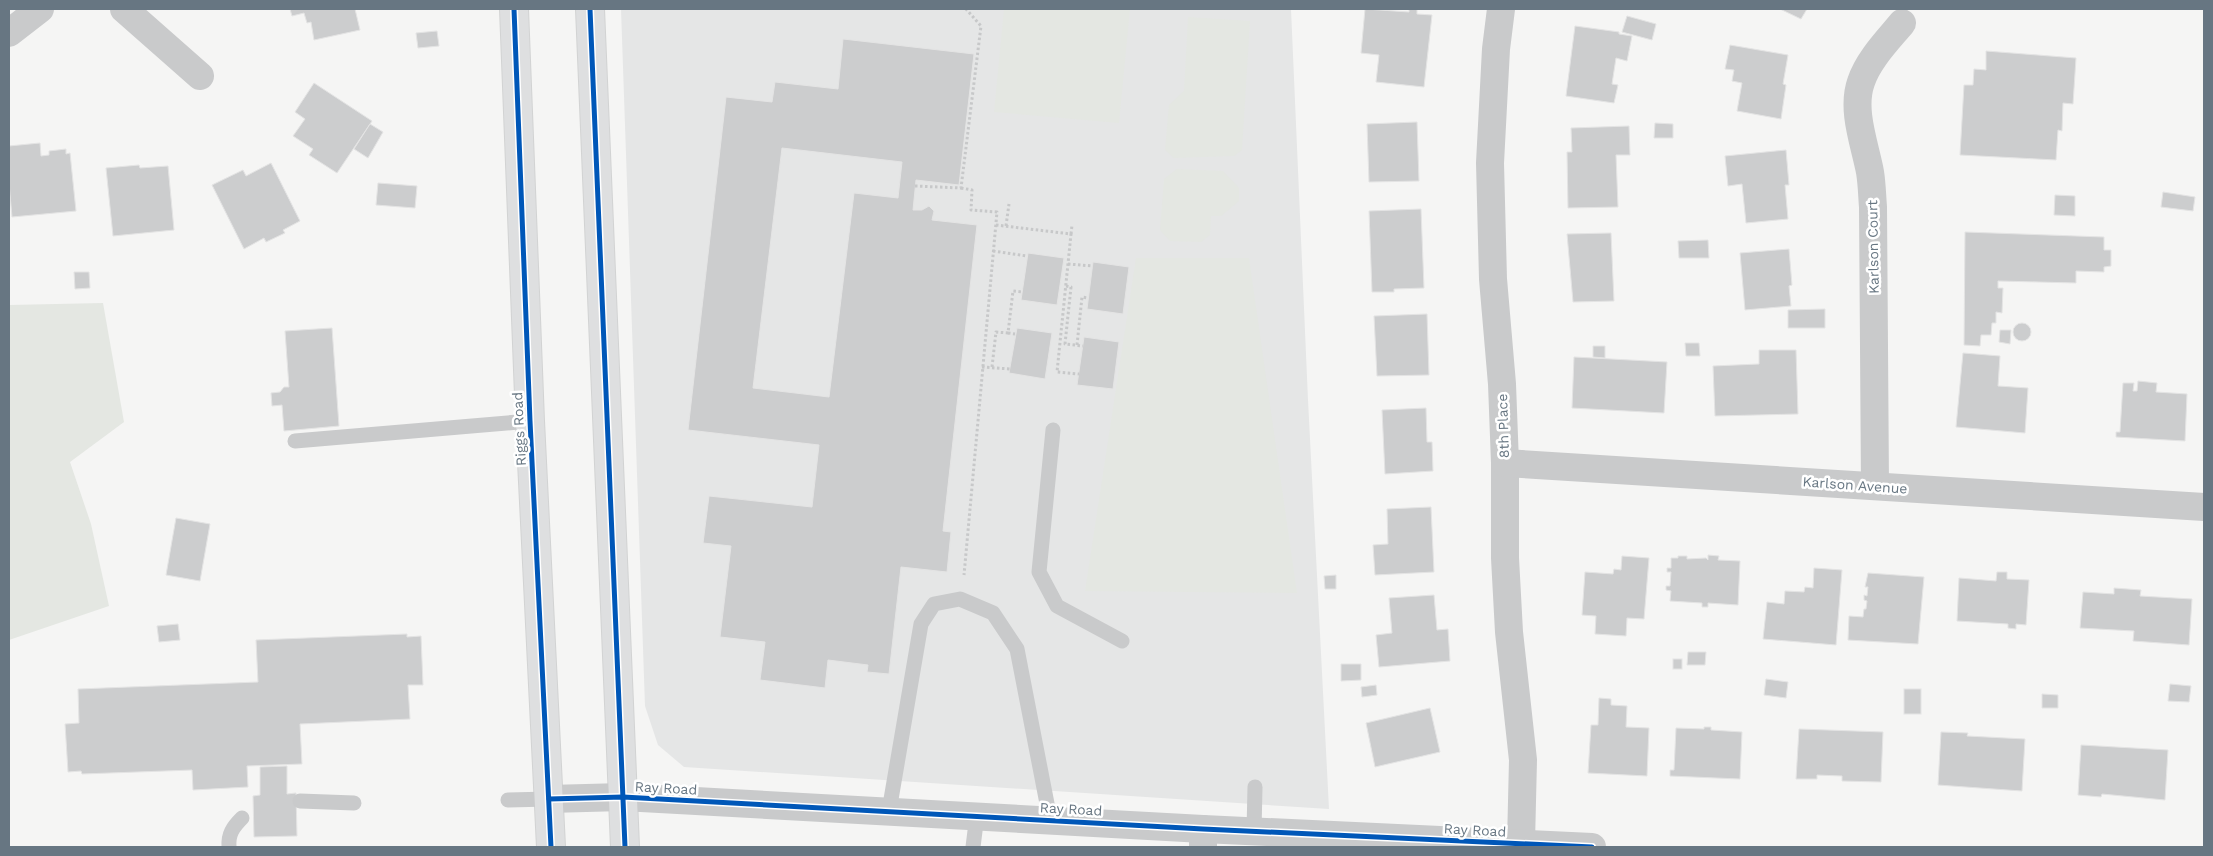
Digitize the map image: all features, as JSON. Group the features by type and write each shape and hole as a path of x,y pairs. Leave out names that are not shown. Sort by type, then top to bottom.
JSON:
{"main road":[{"name":"Riggs Road","path":"514,9 530,421 551,847"},
{"path":"590,9 625,847"}],"street":[{"path":"9,33 40,9"},
{"path":"124,9 200,76"},
{"name":"8th Place","path":"1502,9 1496,49 1490,163 1493,279 1502,384 1505,463 1505,558 1508,613 1523,760 1521,843"},
{"name":"Karlson Court","path":"1875,486 1873,207 1870,175 1858,113 1858,94 1861,80 1870,65 1902,22"},
{"name":"Karlson Avenue","path":"1505,463 2204,507"},
{"name":"Ray Road","path":"549,799 623,797 1050,819 1203,838 1254,831 1592,847"}],"lane":[{"path":"296,441 530,421"},
{"path":"1053,430 1040,572 1057,606 1122,641"},
{"path":"889,811 921,624 934,604 960,599 993,613 1017,649 1050,819"},
{"path":"1254,831 1255,787"},
{"path":"508,800 549,799"},
{"path":"300,801 354,803"},
{"path":"972,847 977,816"},
{"path":"229,847 228,838 232,828 242,818"}],"path":[{"path":"961,188 981,26 966,9"},
{"path":"915,186 972,190 971,210 997,212 964,575"},
{"path":"1006,226 1009,204"},
{"path":"996,225 1071,234"},
{"path":"1072,225 1056,372 1079,374"},
{"path":"993,251 1028,256"},
{"path":"1068,264 1093,266"},
{"path":"1066,286 1071,287 1065,344 1083,346"},
{"path":"1008,333 1013,291 1022,292"},
{"path":"1077,345 1082,297 1088,298"},
{"path":"992,367 996,332 1015,334"},
{"path":"982,367 1010,369"}],"shaded area":[{"path":"621,9 1291,9 1308,400 1329,809 684,767 658,745 645,706"},
{"path":"1004,9 1130,9 1119,123 994,112"},
{"path":"1188,17 1250,21 1242,150 1234,156 1174,158 1165,150 1169,105 1184,91"},
{"path":"1177,169 1223,171 1239,188 1239,201 1221,216 1211,216 1210,235 1201,242 1170,241 1160,230 1164,179"},
{"path":"1136,258 1249,258 1297,593 1085,591"},
{"path":"103,303 124,422 70,462 91,524 109,606 9,640 9,305"}],"building":[{"path":"290,9 355,9 360,30 314,40 311,22 307,23 304,13 292,16"},
{"path":"1365,9 1409,12 1409,9 1417,9 1417,14 1432,15 1424,87 1376,82 1379,55 1361,53"},
{"path":"1780,9 1807,9 1801,19"},
{"path":"1627,16 1656,24 1652,40 1622,32"},
{"path":"1575,26 1619,32 1619,34 1632,36 1627,61 1616,58 1612,84 1618,85 1614,103 1566,96"},
{"path":"437,31 439,46 418,48 416,33"},
{"path":"843,39 974,54 959,185 916,180 913,210 922,210 929,206 934,211 932,220 977,225 943,531 951,532 947,572 901,567 889,674 867,672 868,665 828,660 825,688 760,680 765,642 720,637 731,546 703,543 709,496 812,507 819,445 688,430 726,97 772,102 775,82 838,89","holes":["782,148 902,162 898,198 854,193 829,397 753,388"]},
{"path":"1730,45 1788,55 1783,84 1786,85 1781,119 1737,111 1742,83 1732,81 1734,70 1725,69"},
{"path":"1986,51 2076,58 2073,104 2063,103 2062,131 2058,130 2056,160 1960,155 1964,85 1973,85 1974,69 1986,70"},
{"path":"314,83 372,121 337,173 309,155 313,149 293,136 305,119 295,112"},
{"path":"1417,122 1419,181 1369,182 1367,124"},
{"path":"1655,123 1673,124 1673,138 1654,138"},
{"path":"370,124 383,132 368,158 354,149"},
{"path":"1629,126 1630,155 1616,155 1618,207 1568,208 1567,152 1572,152 1571,128"},
{"path":"40,143 41,156 49,155 49,151 66,149 66,154 70,153 76,211 12,217 9,183 9,146"},
{"path":"1786,150 1789,185 1785,185 1788,219 1746,223 1742,184 1728,186 1725,156"},
{"path":"271,163 300,221 283,230 285,233 266,242 264,238 244,249 212,185 243,170 246,176"},
{"path":"139,165 140,168 168,166 174,230 113,236 106,168"},
{"path":"378,183 417,186 415,208 376,205"},
{"path":"2163,192 2195,197 2193,211 2161,207"},
{"path":"2055,195 2075,196 2075,216 2054,215"},
{"path":"1421,209 1424,288 1394,289 1394,292 1372,292 1369,211"},
{"path":"1965,232 2104,237 2104,250 2111,250 2111,266 2104,267 2104,272 2076,271 2076,283 1998,281 1998,288 2003,288 2002,313 1996,312 1996,323 1992,323 1991,335 1981,335 1980,346 1964,345"},
{"path":"1611,233 1614,301 1573,302 1567,234"},
{"path":"1708,240 1709,258 1679,258 1678,241"},
{"path":"1789,249 1792,285 1789,286 1791,306 1745,310 1740,253"},
{"path":"1028,253 1064,258 1057,305 1021,300"},
{"path":"1093,262 1129,267 1123,314 1087,309"},
{"path":"74,272 89,272 90,288 75,289"},
{"path":"1825,309 1825,328 1788,328 1788,310"},
{"path":"1427,314 1429,375 1377,376 1374,316"},
{"path":"2018,323 2026,323 2031,328 2029,339 2018,341 2013,336 2013,328"},
{"path":"332,328 339,426 284,431 282,405 272,406 271,393 280,392 284,387 289,387 285,331"},
{"path":"1017,328 1052,333 1045,379 1009,373"},
{"path":"2000,330 2011,330 2010,344 1999,342"},
{"path":"1084,337 1119,342 1113,389 1077,385"},
{"path":"1685,343 1699,343 1700,356 1686,356"},
{"path":"1593,346 1605,346 1605,358 1593,357"},
{"path":"1759,350 1796,350 1798,414 1715,416 1713,366 1759,364"},
{"path":"1963,353 2000,356 1998,386 2028,388 2025,433 1956,427"},
{"path":"1574,357 1667,362 1664,413 1572,408"},
{"path":"2138,381 2157,383 2156,392 2187,394 2185,441 2116,437 2116,432 2120,432 2123,383 2134,383 2133,391 2137,391"},
{"path":"1426,408 1427,442 1432,442 1433,471 1385,474 1382,410"},
{"path":"1431,507 1434,572 1375,575 1373,545 1388,544 1387,509"},
{"path":"176,518 210,524 200,581 166,575"},
{"path":"1708,555 1719,556 1718,560 1740,561 1738,605 1708,603 1708,607 1702,607 1702,603 1670,601 1671,591 1666,590 1666,586 1670,586 1671,572 1667,572 1667,568 1671,568 1671,558 1687,556 1687,559 1706,558 1708,560"},
{"path":"1622,556 1649,558 1644,619 1627,618 1626,636 1595,634 1596,616 1582,615 1585,572 1613,574 1614,569 1621,570"},
{"path":"1814,568 1842,570 1836,645 1763,639 1767,602 1784,604 1785,591 1804,592 1805,587 1813,588"},
{"path":"1997,572 2007,572 2007,579 2029,580 2026,625 2016,624 2016,629 2008,628 2008,624 1957,621 1959,578 1996,581"},
{"path":"1868,573 1924,577 1918,644 1848,640 1849,616 1863,617 1864,609 1866,609 1867,601 1864,600 1864,595 1867,596 1868,587 1865,587"},
{"path":"1336,575 1336,589 1325,589 1324,576"},
{"path":"2114,588 2141,590 2140,596 2192,599 2189,645 2133,641 2134,631 2080,628 2083,592 2114,594"},
{"path":"1434,595 1437,630 1448,629 1450,661 1379,667 1376,635 1392,633 1389,598"},
{"path":"178,624 180,640 159,642 157,626"},
{"path":"407,634 407,637 421,636 423,685 408,685 410,719 300,724 302,764 247,766 248,787 193,790 192,770 82,774 81,771 68,772 65,724 79,723 78,689 258,682 256,640"},
{"path":"1688,652 1706,652 1705,665 1687,665"},
{"path":"1673,659 1682,659 1682,669 1673,669"},
{"path":"1341,664 1361,664 1361,680 1341,681"},
{"path":"1766,679 1788,682 1786,698 1764,695"},
{"path":"2170,684 2191,686 2189,702 2168,701"},
{"path":"1376,685 1377,695 1362,697 1361,687"},
{"path":"1904,689 1921,689 1921,714 1904,714"},
{"path":"2042,694 2058,695 2058,708 2042,708"},
{"path":"1599,698 1611,699 1611,705 1627,706 1626,727 1649,728 1647,776 1588,773 1591,725 1598,725"},
{"path":"1430,708 1440,752 1375,767 1366,723"},
{"path":"1704,727 1711,727 1711,730 1742,732 1740,779 1670,776 1670,770 1674,770 1676,728 1704,729"},
{"path":"1799,729 1883,732 1881,782 1842,781 1842,776 1817,775 1817,779 1796,779"},
{"path":"1941,732 1968,733 1967,736 2025,739 2022,791 1938,785"},
{"path":"2081,745 2168,750 2165,800 2102,794 2101,797 2078,795"},
{"path":"287,766 287,794 296,793 297,836 254,837 253,796 260,795 260,767"}],"cycle path":[{"path":"514,9 530,421 551,847"},
{"path":"590,9 625,847"},
{"path":"549,799 623,797 1203,829 1592,847"}]}
